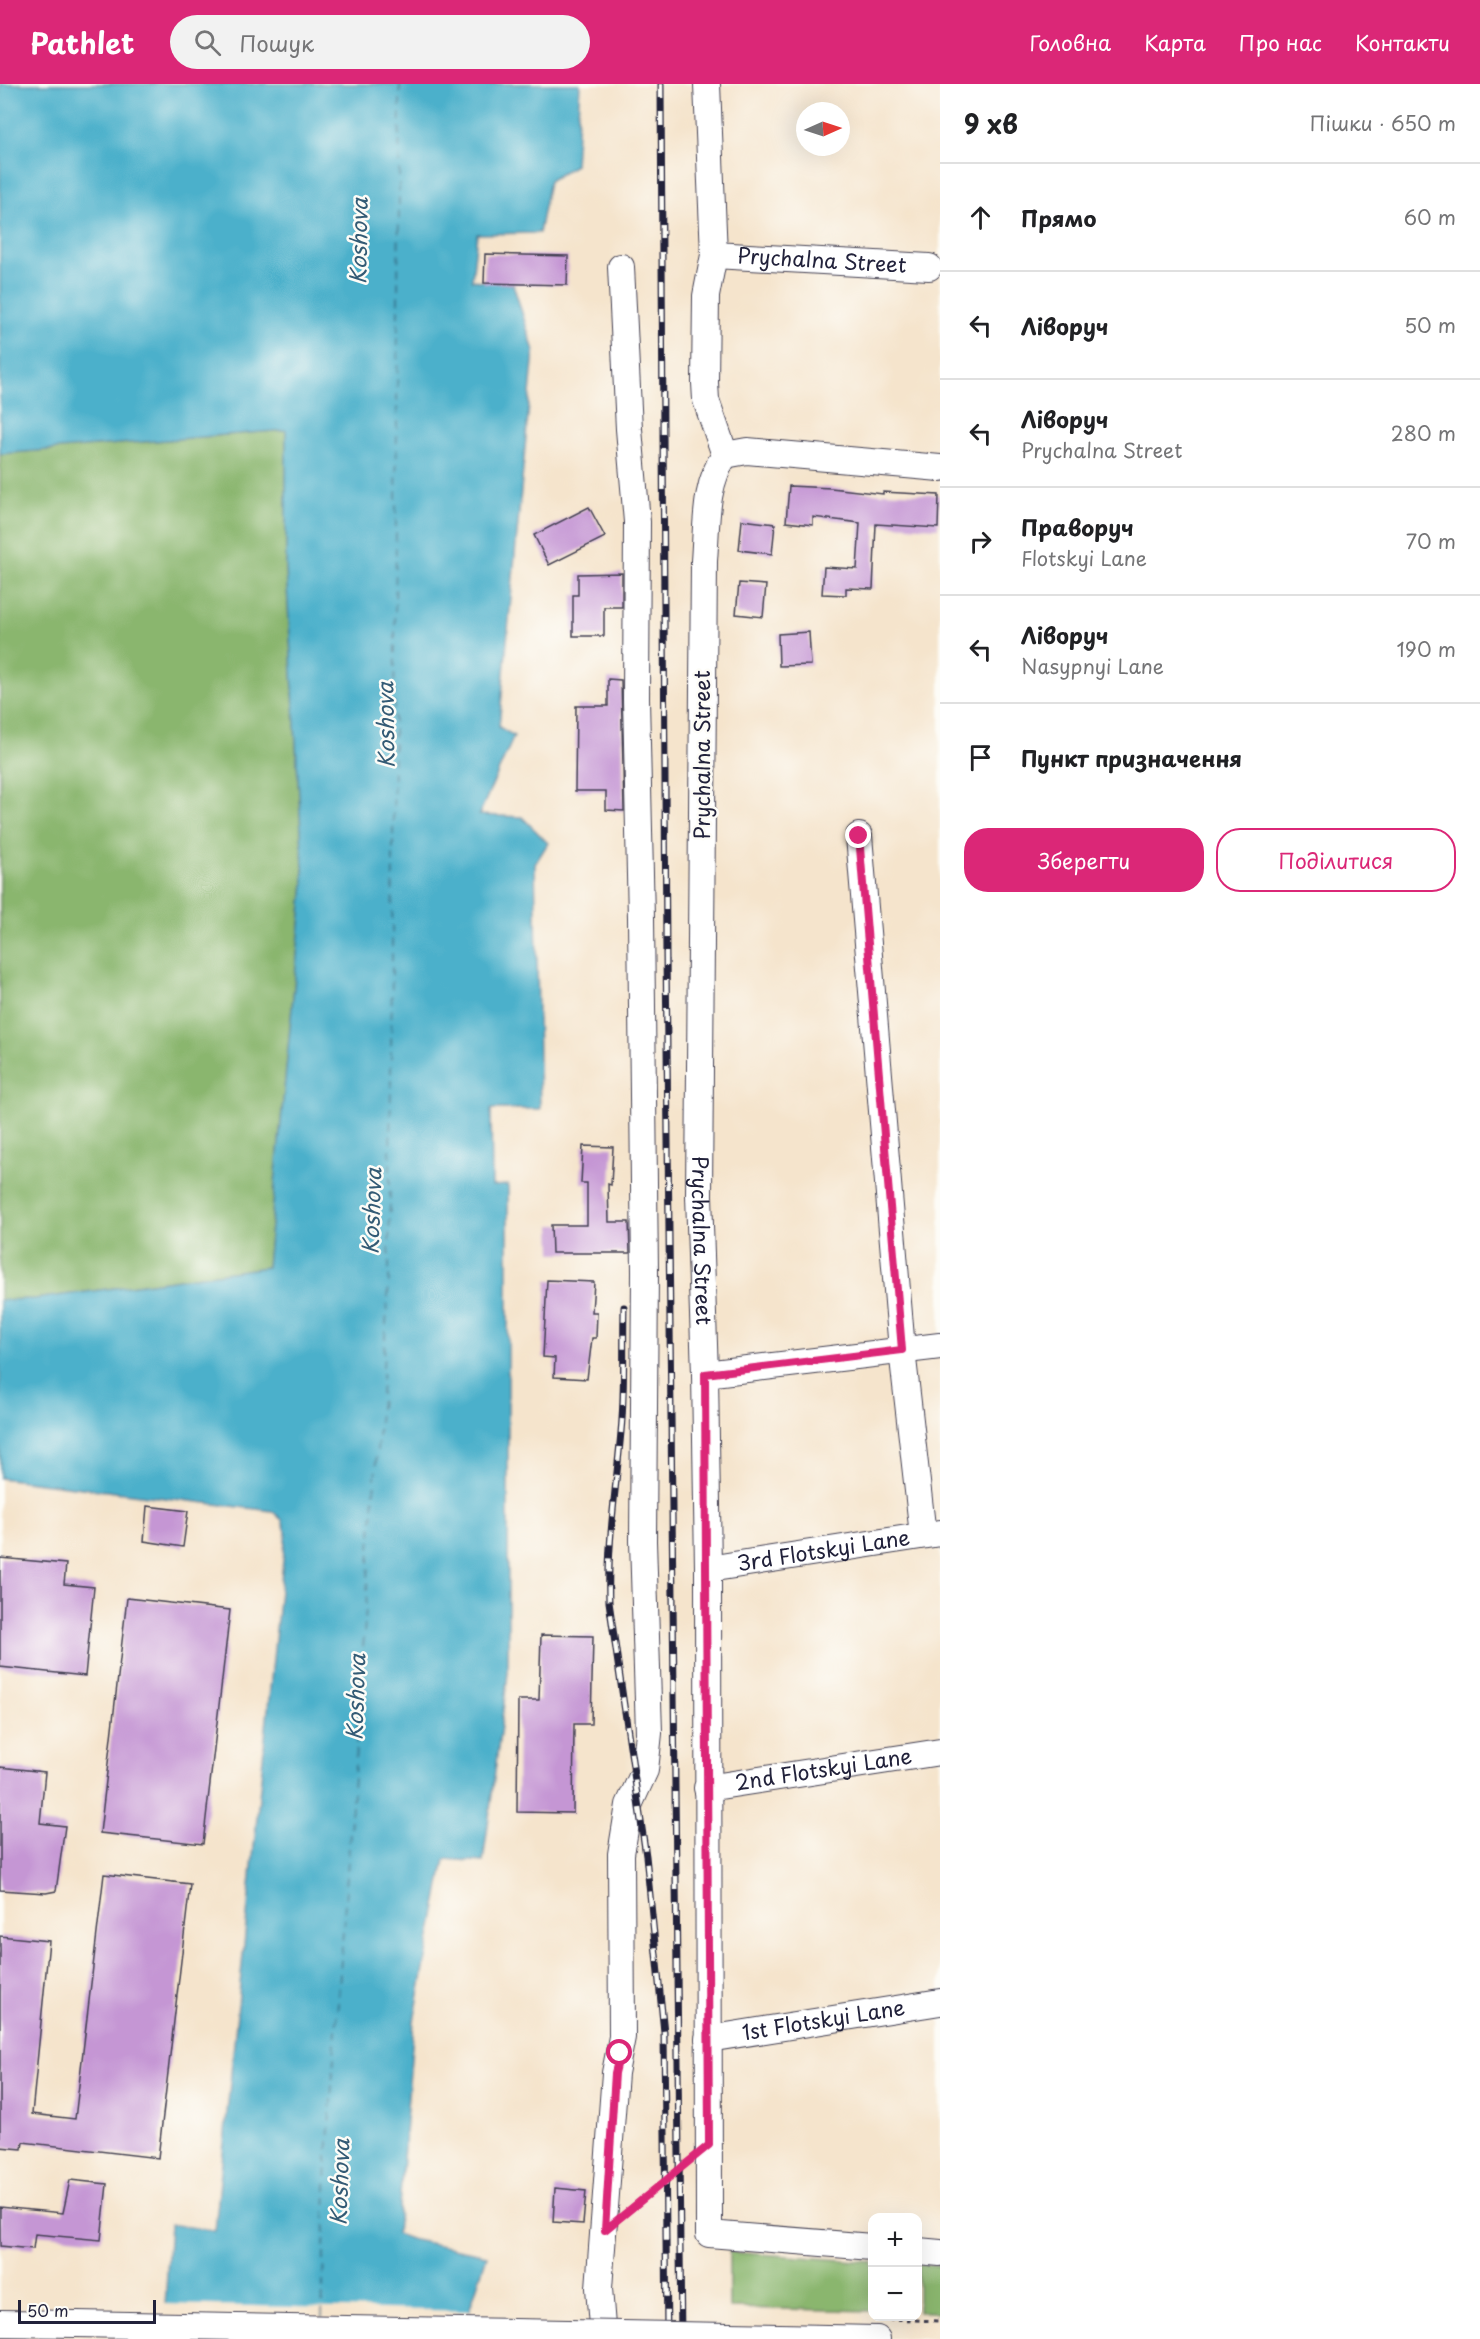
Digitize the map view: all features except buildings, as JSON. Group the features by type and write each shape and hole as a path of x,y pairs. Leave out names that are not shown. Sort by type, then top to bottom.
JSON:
{"street":[{"name":"Prychalna Street","path":"707,84 714,255 706,296 705,383 706,400 725,455 716,468 710,490 704,561 699,1195 708,1569 709,2234 868,2247"},
{"name":"Prychalna Street","path":"714,255 929,267"},
{"path":"603,2339 599,2288 615,2073 622,2037 621,1854 629,1805 645,1770 650,1733 643,1541 645,1272 636,699 637,522 628,429 621,267"},
{"path":"725,455 747,451 940,468"},
{"path":"859,836 902,1350 932,1534"},
{"path":"705,1374 940,1346"},
{"name":"3rd Flotskyi Lane","path":"708,1569 932,1534"},
{"name":"2nd Flotskyi Lane","path":"707,1788 940,1752"},
{"name":"1st Flotskyi Lane","path":"708,2039 940,2002"},
{"path":"922,2251 940,2253"},
{"path":"0,2323 877,2339"}],"path":[{"path":"605,2230 709,2145"}],"green space":[{"path":"286,430 286,568 304,883 267,1267 35,1299 0,1300 0,454"},
{"path":"729,2252 868,2262 868,2311 729,2308"},
{"path":"922,2265 940,2266 940,2312 922,2312"}],"water":[{"name":"Koshova","path":"0,84 580,84 575,165 549,181 539,233 477,234 472,280 513,284 534,351 499,727 514,736 479,815 522,817 548,843 535,864 540,1109 491,1109 492,1186 508,1185 508,1673 483,1862 445,1859 414,2021 397,2234 414,2240 487,2255 460,2339 165,2306 170,2224 215,2231 286,1531 282,1520 272,1511 0,1478 0,1300 35,1299 267,1267 304,883 286,568 286,430 0,454"}],"pier":[{"path":"162,2304 472,2311 463,2339 168,2339"}],"ferry route":[{"path":"322,2317 327,2156 389,1283 400,84"}],"railway":[{"path":"661,84 666,955 681,2339"},
{"path":"624,1307 622,1417 611,1538 609,1602 646,1856 664,2032 667,2339"}],"route":[{"path":"620,2053 615,2073 612,2108 605,2230 709,2145 708,1569 705,1374 902,1350 859,836"}]}
